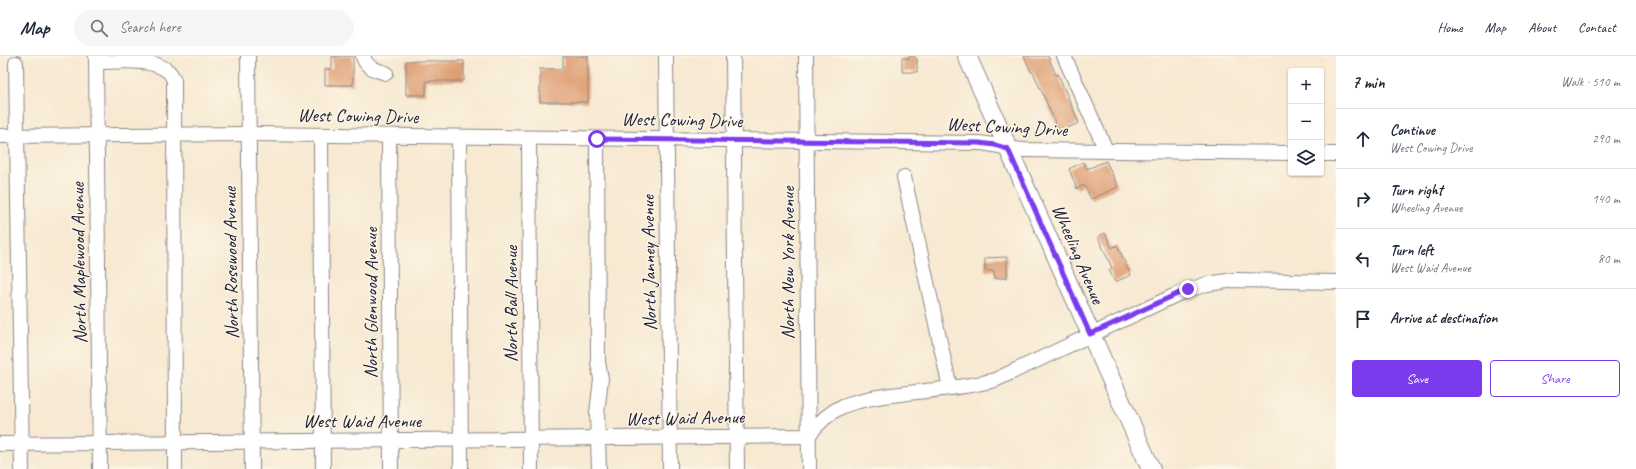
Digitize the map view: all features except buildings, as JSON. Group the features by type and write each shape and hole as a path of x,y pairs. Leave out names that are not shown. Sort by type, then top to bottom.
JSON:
{"main road":[{"name":"Wheeling Avenue","path":"967,56 1151,469"}],"street":[{"name":"North Rosewood Avenue","path":"248,56 252,469"},
{"path":"363,56 364,60 371,69 386,73"},
{"name":"North Janney Avenue","path":"666,56 670,469"},
{"path":"733,56 737,469"},
{"name":"North New York Avenue","path":"806,56 809,469"},
{"path":"1064,56 1106,150"},
{"path":"96,59 145,62 158,65 169,72 174,80 175,469"},
{"name":"North Maplewood Avenue","path":"96,59 100,469"},
{"path":"16,63 22,469"},
{"name":"West Cowing Drive","path":"0,136 249,134 979,143 995,145 1008,149 1288,153"},
{"path":"320,135 323,469"},
{"name":"North Glenwood Avenue","path":"388,136 391,469"},
{"path":"459,137 461,469"},
{"name":"North Ball Avenue","path":"529,138 531,469"},
{"path":"597,139 598,362 601,379 597,412 600,469"},
{"path":"1324,154 1336,154"},
{"path":"904,177 950,388"},
{"path":"808,436 824,418 843,406 884,396 980,384 995,380 1180,293 1207,284 1234,280 1336,282"},
{"name":"West Waid Avenue","path":"0,444 808,436"}],"route":[{"path":"597,139 979,143 995,145 1008,149 1038,213 1090,334 1188,289"}]}
